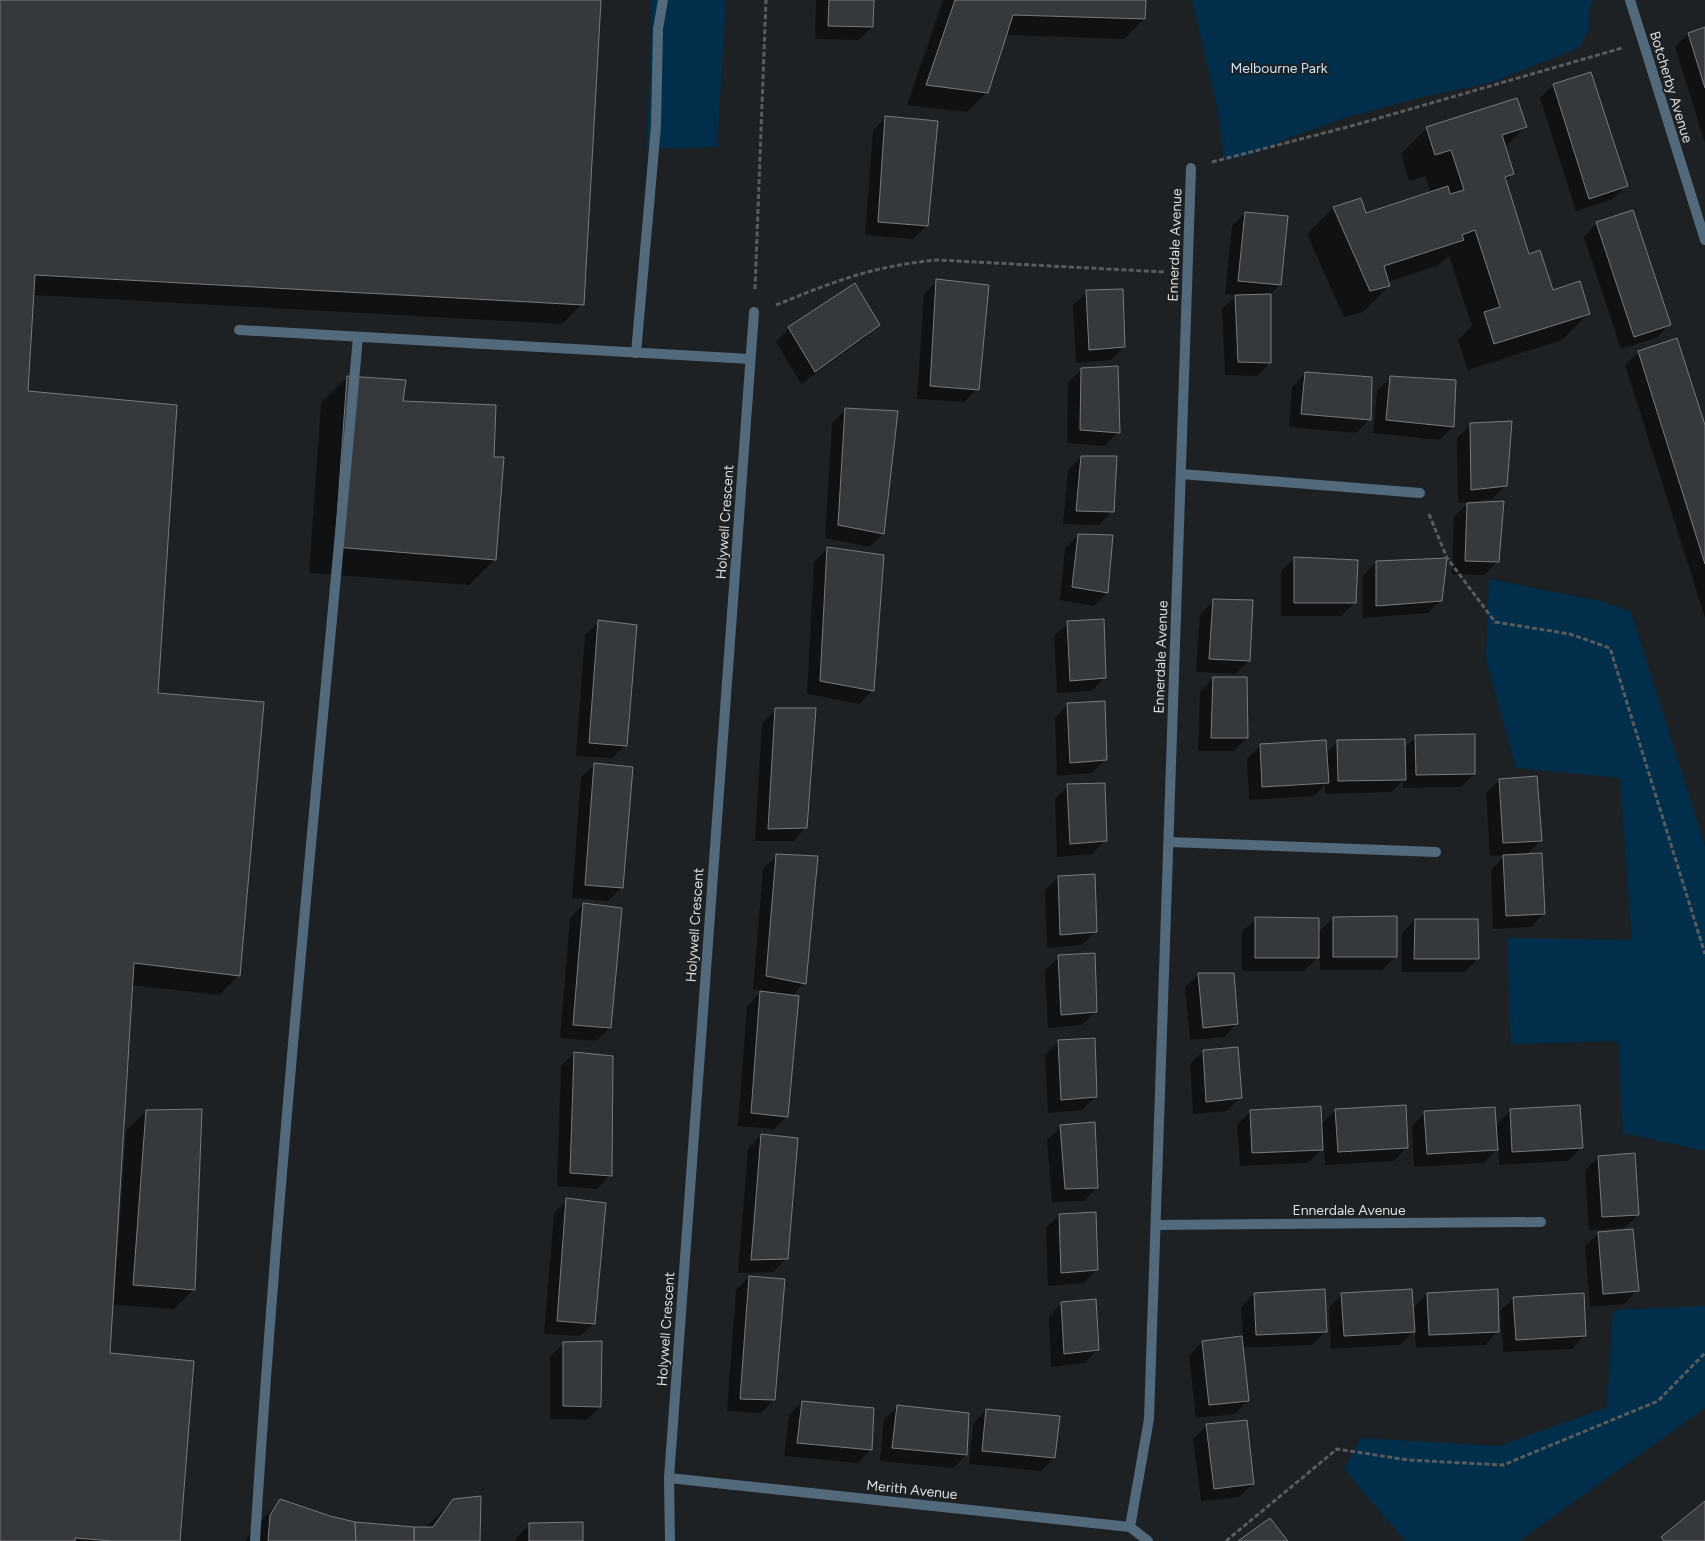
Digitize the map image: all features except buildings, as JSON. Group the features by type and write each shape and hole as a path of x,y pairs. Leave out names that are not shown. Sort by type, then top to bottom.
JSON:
{"street":[{"path":"636,352 656,126 658,29 663,0"},
{"name":"Botcherby Avenue","path":"1630,0 1705,240"},
{"name":"Ennerdale Avenue","path":"1130,1527 1149,1419 1191,168"},
{"name":"Holywell Crescent","path":"670,1541 669,1478 754,312"},
{"path":"239,330 750,359"},
{"path":"255,1541 266,1374 293,1049 358,337"},
{"path":"1181,474 1420,493"},
{"path":"1169,842 1436,852"},
{"name":"Ennerdale Avenue","path":"1156,1225 1542,1222"},
{"name":"Merith Avenue","path":"669,1478 1130,1527"},
{"path":"1130,1527 1148,1541"}],"path":[{"path":"766,0 754,312 831,283 869,271 910,262 938,260 1188,273"},
{"path":"1191,168 1355,125 1642,42"},
{"path":"1420,493 1446,558 1495,622 1570,634 1610,648 1705,954"},
{"path":"1226,1541 1337,1450 1408,1460 1504,1465 1658,1401 1705,1353"}],"green space":[{"path":"652,0 726,0 717,147 647,149"},
{"name":"Melbourne Park","path":"1192,0 1593,0 1589,11 1589,28 1580,47 1493,82 1422,97 1347,117 1291,137 1249,155 1225,160 1216,101"},
{"path":"1489,579 1600,601 1631,612 1705,846 1705,1151 1623,1133 1618,1041 1511,1044 1507,938 1632,940 1620,778 1516,768 1486,659"},
{"path":"1705,1306 1705,1408 1519,1541 1405,1541 1344,1469 1361,1438 1499,1446 1607,1407 1613,1310"}]}
